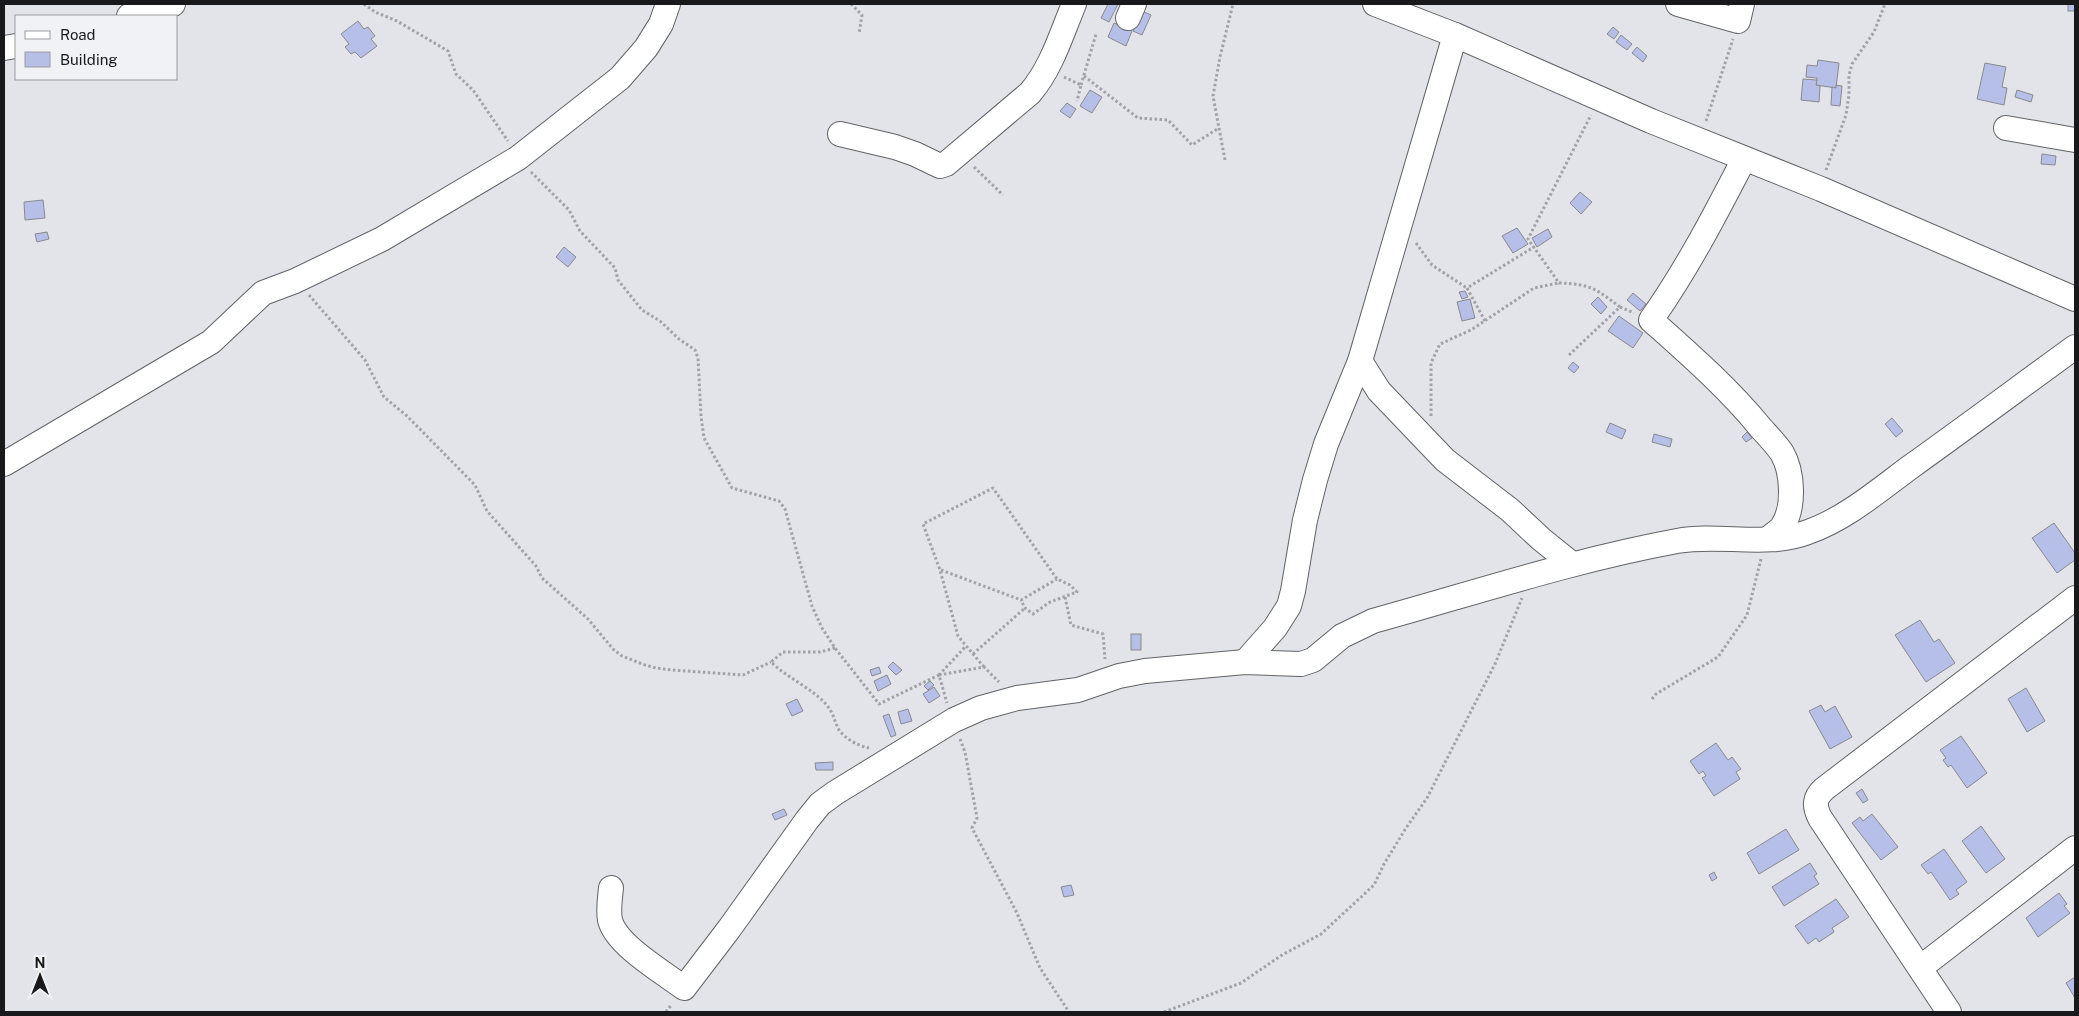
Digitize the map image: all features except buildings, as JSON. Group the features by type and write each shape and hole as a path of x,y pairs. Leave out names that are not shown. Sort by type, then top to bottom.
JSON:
{"street":[{"path":"132,15 174,4"},
{"path":"4,464 211,342 263,293 304,277 382,239 518,158 620,78 646,48 661,24 668,4"},
{"path":"840,134 895,147 940,166 946,164 1030,93 1047,70 1074,4"},
{"path":"1375,4 1455,35 1599,99 1700,141 1821,189 2075,299"},
{"path":"1678,4 1740,12"},
{"path":"1245,662 1275,628 1289,606 1294,590 1305,520 1315,480 1326,444 1360,361 1455,35"},
{"path":"2006,128 2075,140"},
{"path":"1744,159 1706,233 1678,281 1651,320 1712,374 1740,402 1782,452 1789,475 1788,510 1782,527 1768,539"},
{"path":"611,888 609,918 614,932 631,948 684,988 820,804 895,755 954,720 981,708 1017,698 1078,690 1119,676 1145,671 1245,662 1301,664 1313,660 1342,636 1373,621 1545,571 1612,554 1690,539 1768,539 1800,535 1836,518 1891,481 2075,347"},
{"path":"1360,361 1379,391 1445,460 1510,510 1541,539 1572,564"},
{"path":"1949,1012 1816,811 1815,802 1818,794 2075,598"},
{"path":"1920,968 2071,860"}],"path":[{"path":"364,4 375,12 397,21 448,51 456,74 473,90 483,103 518,158 570,210 580,231 615,268 618,280 642,310 695,350 698,358 704,438 732,488 779,501 785,509 812,606 835,648 879,704 939,675 984,668"},
{"path":"851,4 862,15 859,34"},
{"path":"1225,160 1213,96 1233,4"},
{"path":"1821,189 1846,115 1849,75 1852,64 1874,32 1885,4"},
{"path":"1700,141 1740,12"},
{"path":"1077,101 1096,34"},
{"path":"1047,70 1081,85"},
{"path":"1084,76 1138,118 1168,120 1192,145 1219,128"},
{"path":"1560,283 1528,240 1599,99"},
{"path":"959,153 1003,195"},
{"path":"1399,229 1412,238 1432,265 1467,288 1485,321"},
{"path":"1467,288 1534,247"},
{"path":"304,277 308,294 366,360 384,397 407,416 475,485 486,510 536,566 542,578 588,618 613,649 622,656 645,665 672,670 743,675 771,662 783,652 820,652 835,648"},
{"path":"1423,438 1431,415 1431,363 1440,344 1471,330 1534,288 1560,283 1582,284 1598,290 1620,307 1569,355"},
{"path":"940,570 1021,600 1025,608 1033,614 1050,602 1077,592 1058,579 993,488 923,524 940,570 958,636 984,668 1017,698"},
{"path":"1652,699 1656,694 1718,658 1748,615 1768,539"},
{"path":"1164,1012 1241,983 1282,954 1321,934 1374,885 1384,864 1427,798 1495,664 1522,599 1545,571"},
{"path":"1021,600 1058,579"},
{"path":"1065,597 1072,625 1103,634 1106,664 1119,676"},
{"path":"973,654 1025,608"},
{"path":"939,675 966,646"},
{"path":"771,662 782,672 802,684 829,708 840,730 859,746 883,750 895,755"},
{"path":"939,675 965,752 977,818 972,828 1017,913 1040,968 1069,1012"}]}
